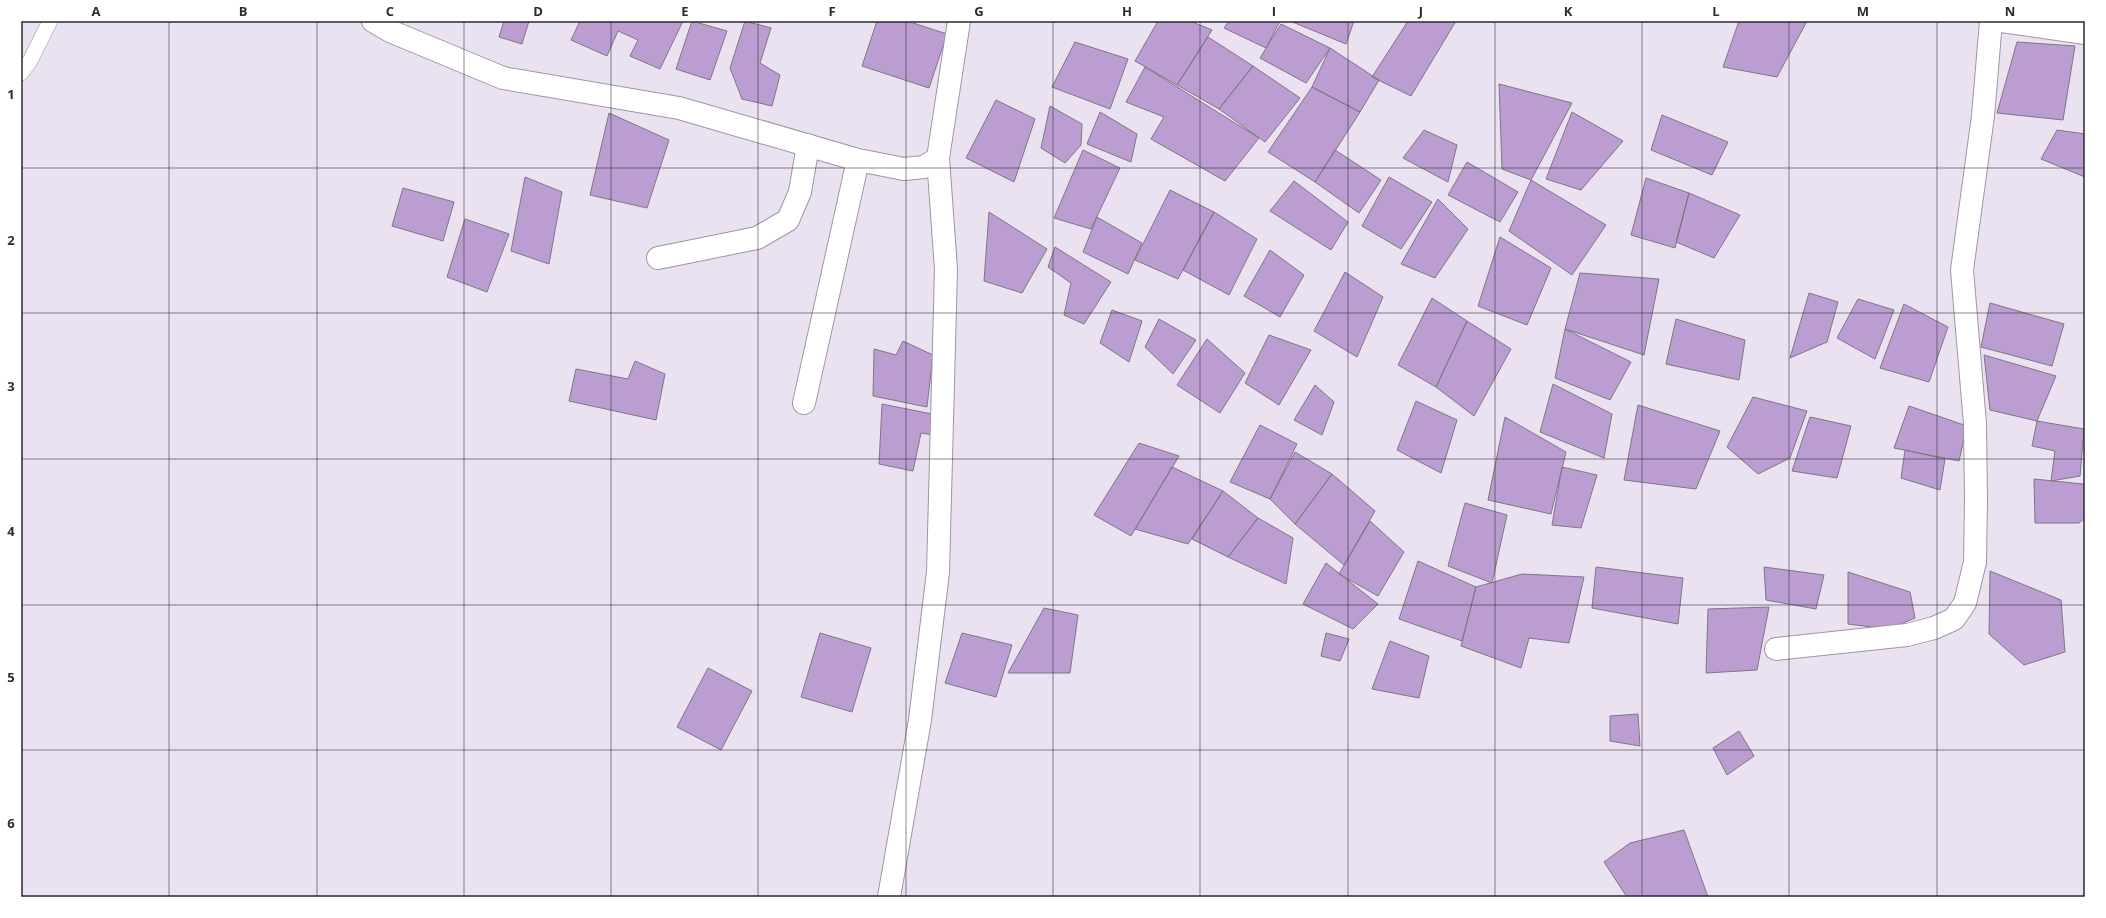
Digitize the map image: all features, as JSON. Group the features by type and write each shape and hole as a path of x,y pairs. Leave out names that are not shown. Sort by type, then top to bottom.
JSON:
{"street":[{"path":"373,21 390,31 503,78 679,108 858,160 904,169 924,167 938,158"},
{"path":"889,897 920,720 938,572 946,269 938,158 959,21"},
{"path":"1776,649 1907,635 1934,628 1954,619 1965,603 1975,562 1976,499 1975,424 1962,270 1982,116 1991,21"},
{"path":"2002,21 2085,33"},
{"path":"658,258 757,238 788,220 800,192 808,145"},
{"path":"804,403 858,160"}],"lane":[{"path":"21,73 30,61 50,21"}],"building":[{"path":"504,21 529,21 522,44 499,37"},
{"path":"580,21 683,21 660,69 630,56 638,40 618,31 607,56 571,40"},
{"path":"692,21 727,31 710,80 676,69"},
{"path":"745,21 771,28 760,63 780,75 772,106 742,99 730,68"},
{"path":"877,21 907,21 947,34 929,88 862,66"},
{"path":"1158,21 1190,21 1212,30 1177,85 1135,61"},
{"path":"1229,21 1280,21 1266,48 1224,28"},
{"path":"1290,21 1354,21 1346,44"},
{"path":"1408,21 1456,21 1411,96 1372,77"},
{"path":"1739,21 1807,21 1777,77 1723,67"},
{"path":"1281,24 1330,48 1306,83 1260,58"},
{"path":"1208,37 1253,66 1219,109 1177,85"},
{"path":"1075,42 1128,59 1110,109 1052,87"},
{"path":"2017,42 2075,46 2063,120 1997,113"},
{"path":"1330,48 1379,80 1360,112 1312,87"},
{"path":"1253,66 1300,98 1265,142 1219,109"},
{"path":"1145,67 1259,138 1225,181 1151,139 1164,117 1126,102"},
{"path":"1499,84 1572,103 1531,180 1502,169"},
{"path":"1312,87 1360,112 1315,182 1268,152"},
{"path":"996,100 1035,119 1014,182 966,158"},
{"path":"1050,106 1082,124 1081,145 1065,163 1041,148"},
{"path":"1100,112 1137,134 1131,162 1087,144"},
{"path":"1572,112 1623,141 1581,190 1546,179"},
{"path":"609,113 669,140 647,208 590,195"},
{"path":"1662,115 1728,142 1712,175 1651,150"},
{"path":"1424,130 1457,145 1448,182 1403,158"},
{"path":"2057,130 2085,134 2085,177 2041,159"},
{"path":"1083,150 1120,168 1091,229 1054,218"},
{"path":"1335,150 1381,180 1359,213 1315,182"},
{"path":"1467,162 1518,192 1500,222 1448,195"},
{"path":"525,177 562,192 549,264 511,251"},
{"path":"1389,177 1432,202 1401,249 1362,226"},
{"path":"1646,178 1689,193 1675,248 1631,235"},
{"path":"1531,180 1606,225 1572,275 1509,231"},
{"path":"1294,181 1348,222 1331,250 1270,211"},
{"path":"403,188 454,202 443,241 392,226"},
{"path":"1170,190 1214,212 1178,279 1135,260"},
{"path":"1689,193 1740,215 1714,258 1676,242"},
{"path":"1438,199 1468,229 1435,278 1401,264"},
{"path":"989,212 1047,249 1022,293 984,281"},
{"path":"1214,212 1257,239 1229,295 1183,270"},
{"path":"1097,217 1142,243 1128,274 1083,252"},
{"path":"465,219 509,234 487,292 447,277"},
{"path":"1500,237 1551,268 1527,325 1478,306"},
{"path":"1055,247 1111,282 1084,324 1064,315 1071,283 1048,267"},
{"path":"1270,250 1304,275 1280,317 1244,296"},
{"path":"1345,272 1383,297 1357,357 1314,331"},
{"path":"1580,273 1659,279 1644,355 1565,329"},
{"path":"1809,293 1838,302 1827,342 1790,358"},
{"path":"1432,298 1467,321 1436,387 1398,365"},
{"path":"1858,299 1894,310 1875,359 1837,338"},
{"path":"1990,303 2064,324 2052,366 1981,347"},
{"path":"1904,304 1948,327 1929,382 1880,368"},
{"path":"1112,310 1142,321 1129,362 1100,343"},
{"path":"1159,319 1196,340 1173,374 1145,347"},
{"path":"1676,319 1745,340 1739,380 1666,364"},
{"path":"1467,321 1511,349 1474,416 1436,387"},
{"path":"1565,329 1631,362 1610,400 1555,378"},
{"path":"1269,335 1311,350 1279,405 1245,383"},
{"path":"1207,339 1245,373 1220,413 1177,385"},
{"path":"903,341 933,355 927,407 873,396 874,349 896,355"},
{"path":"1984,355 2056,376 2037,421 1990,410"},
{"path":"635,361 665,374 656,420 569,401 576,369 628,379"},
{"path":"1553,384 1612,414 1604,458 1540,432"},
{"path":"1315,385 1334,402 1322,435 1294,420"},
{"path":"1753,397 1807,411 1790,458 1758,474 1727,447"},
{"path":"1416,401 1457,420 1441,473 1397,450"},
{"path":"882,404 937,415 934,435 921,433 913,471 879,464"},
{"path":"1638,405 1720,431 1696,489 1624,480"},
{"path":"1909,406 1967,426 1959,461 1894,448"},
{"path":"1505,417 1566,452 1551,514 1488,500"},
{"path":"1810,417 1851,426 1837,478 1792,471"},
{"path":"2037,421 2084,429 2080,476 2051,481 2055,451 2032,446"},
{"path":"1260,425 1297,444 1270,499 1230,482"},
{"path":"1139,443 1179,456 1131,536 1094,515"},
{"path":"1905,450 1945,459 1940,490 1901,478"},
{"path":"1295,452 1332,474 1295,524 1270,499"},
{"path":"1172,467 1223,491 1188,544 1135,529"},
{"path":"1562,467 1597,475 1581,528 1552,525"},
{"path":"1332,474 1375,511 1344,565 1295,524"},
{"path":"2034,479 2083,484 2085,491 2085,518 2079,523 2035,523"},
{"path":"1223,491 1258,518 1228,557 1192,539"},
{"path":"1465,503 1507,515 1492,583 1448,566"},
{"path":"1258,518 1293,538 1286,584 1228,557"},
{"path":"1370,521 1404,552 1378,596 1339,574"},
{"path":"1418,561 1476,587 1462,641 1399,619"},
{"path":"1326,563 1378,604 1353,629 1303,604"},
{"path":"1596,567 1683,578 1678,624 1592,608"},
{"path":"1764,567 1824,575 1816,609 1766,600"},
{"path":"1990,571 2061,600 2065,652 2024,665 1989,634"},
{"path":"1848,572 1910,592 1915,618 1888,629 1848,624"},
{"path":"1522,574 1584,577 1569,643 1529,638 1521,668 1461,646 1476,587"},
{"path":"1769,607 1757,670 1706,673 1708,609"},
{"path":"1044,608 1078,615 1070,673 1008,673"},
{"path":"820,633 871,648 852,712 801,697"},
{"path":"962,633 1012,645 996,697 945,683"},
{"path":"1326,633 1349,639 1340,661 1321,656"},
{"path":"1390,641 1429,656 1419,698 1372,689"},
{"path":"708,668 752,691 721,750 677,727"},
{"path":"1638,714 1640,746 1610,741 1610,716"},
{"path":"1739,731 1754,756 1727,775 1713,748"},
{"path":"1684,830 1708,897 1627,897 1604,862 1630,843"}]}
